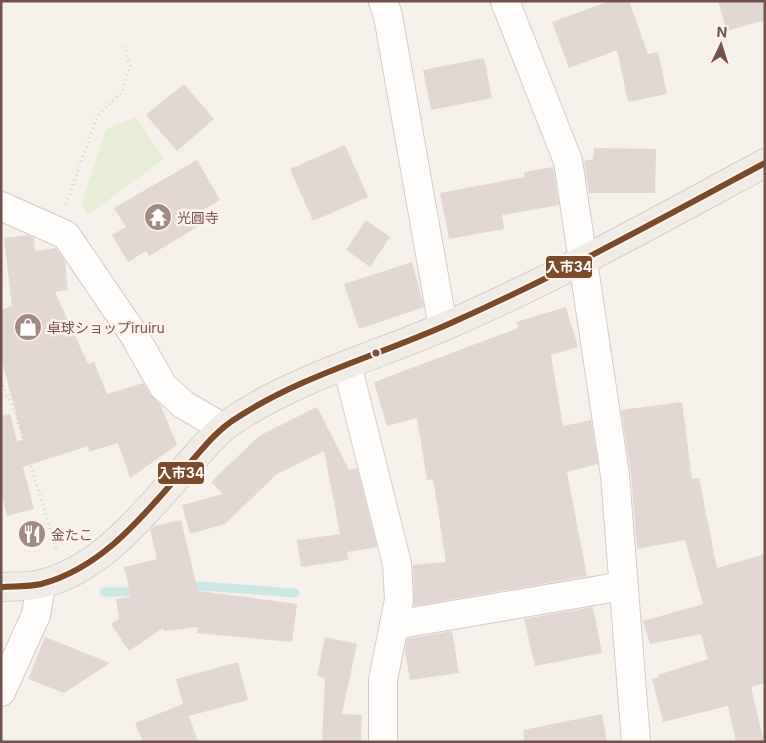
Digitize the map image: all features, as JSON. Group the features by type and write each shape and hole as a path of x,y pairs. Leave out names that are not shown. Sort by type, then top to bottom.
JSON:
{"main road":[{"path":"1,587 52,580 94,559 129,530 222,427 257,404 347,365 443,327 584,261 765,163"}],"street":[{"path":"383,1 388,16 443,327"},
{"path":"505,1 568,161 616,475 636,742"},
{"path":"1,206 66,235 134,335 163,386 184,405 222,427"},
{"path":"347,365 396,564 399,600 383,680 383,742"},
{"path":"1,692 52,580"},
{"path":"394,625 624,586"}],"path":[{"path":"57,231 98,115 122,92 130,66 125,46"},
{"path":"1,381 15,413 52,580"}],"green space":[{"path":"136,117 164,159 88,215 81,205 106,129"}],"building":[{"path":"610,1 629,1 648,54 658,52 667,94 628,102 617,50 569,68 552,22"},
{"path":"718,1 765,1 765,20 727,31"},
{"path":"484,58 492,98 431,110 423,70"},
{"path":"184,84 214,119 177,151 146,115"},
{"path":"345,145 368,197 313,221 290,169"},
{"path":"594,148 656,149 655,193 589,193 584,161 593,159"},
{"path":"197,160 220,200 191,217 197,227 149,256 146,251 128,262 112,235 126,227 114,208"},
{"path":"553,167 559,205 502,215 504,229 449,239 440,193 525,177 524,172"},
{"path":"366,220 390,237 370,267 346,250"},
{"path":"28,235 34,238 35,251 56,248 65,261 68,290 55,292 88,364 94,362 107,394 143,383 160,404 177,445 130,478 118,443 89,452 88,446 23,467 34,509 7,516 1,492 1,415 10,414 17,441 23,440 1,358 1,310 12,306 4,238"},
{"path":"412,262 424,307 359,329 344,284"},
{"path":"566,307 578,347 551,355 563,426 591,420 598,464 567,472 587,576 414,606 413,565 446,562 433,479 427,480 417,418 387,426 374,382 518,328 516,322"},
{"path":"682,402 692,479 699,478 717,568 765,554 765,683 751,687 764,742 736,742 728,706 663,722 652,679 659,677 658,675 708,659 701,634 650,644 643,621 703,604 685,540 637,549 631,474 621,410"},
{"path":"317,407 349,470 357,468 377,547 347,552 348,560 301,567 297,540 340,534 324,451 277,474 225,524 190,534 182,505 223,494 211,482 259,436"},
{"path":"181,520 198,591 297,604 292,642 197,633 198,627 164,631 163,628 129,651 111,624 119,619 116,599 131,597 124,567 157,559 150,530 154,526"},
{"path":"593,607 602,653 535,666 524,619"},
{"path":"452,631 459,673 410,680 405,650 407,639"},
{"path":"45,637 110,663 64,693 28,679"},
{"path":"325,637 357,644 342,714 362,715 361,742 322,742 325,678 317,676"},
{"path":"238,662 248,700 189,716 198,742 143,742 135,723 183,704 176,679"},
{"path":"602,714 607,742 524,742 523,730"}],"waterway":[{"path":"187,588 201,586 295,593"},
{"path":"104,592 142,592"}],"transit line":[{"name":"入市34","path":"1,587 41,584 64,576 85,565 105,551 140,519 208,442 232,421 258,405 311,379 423,335 531,286 765,163"}],"place":[{"name":"光圓寺","path":"158,217"},
{"name":"卓球ショップiruiru","path":"28,327"},
{"name":"金たこ","path":"32,534"}]}
